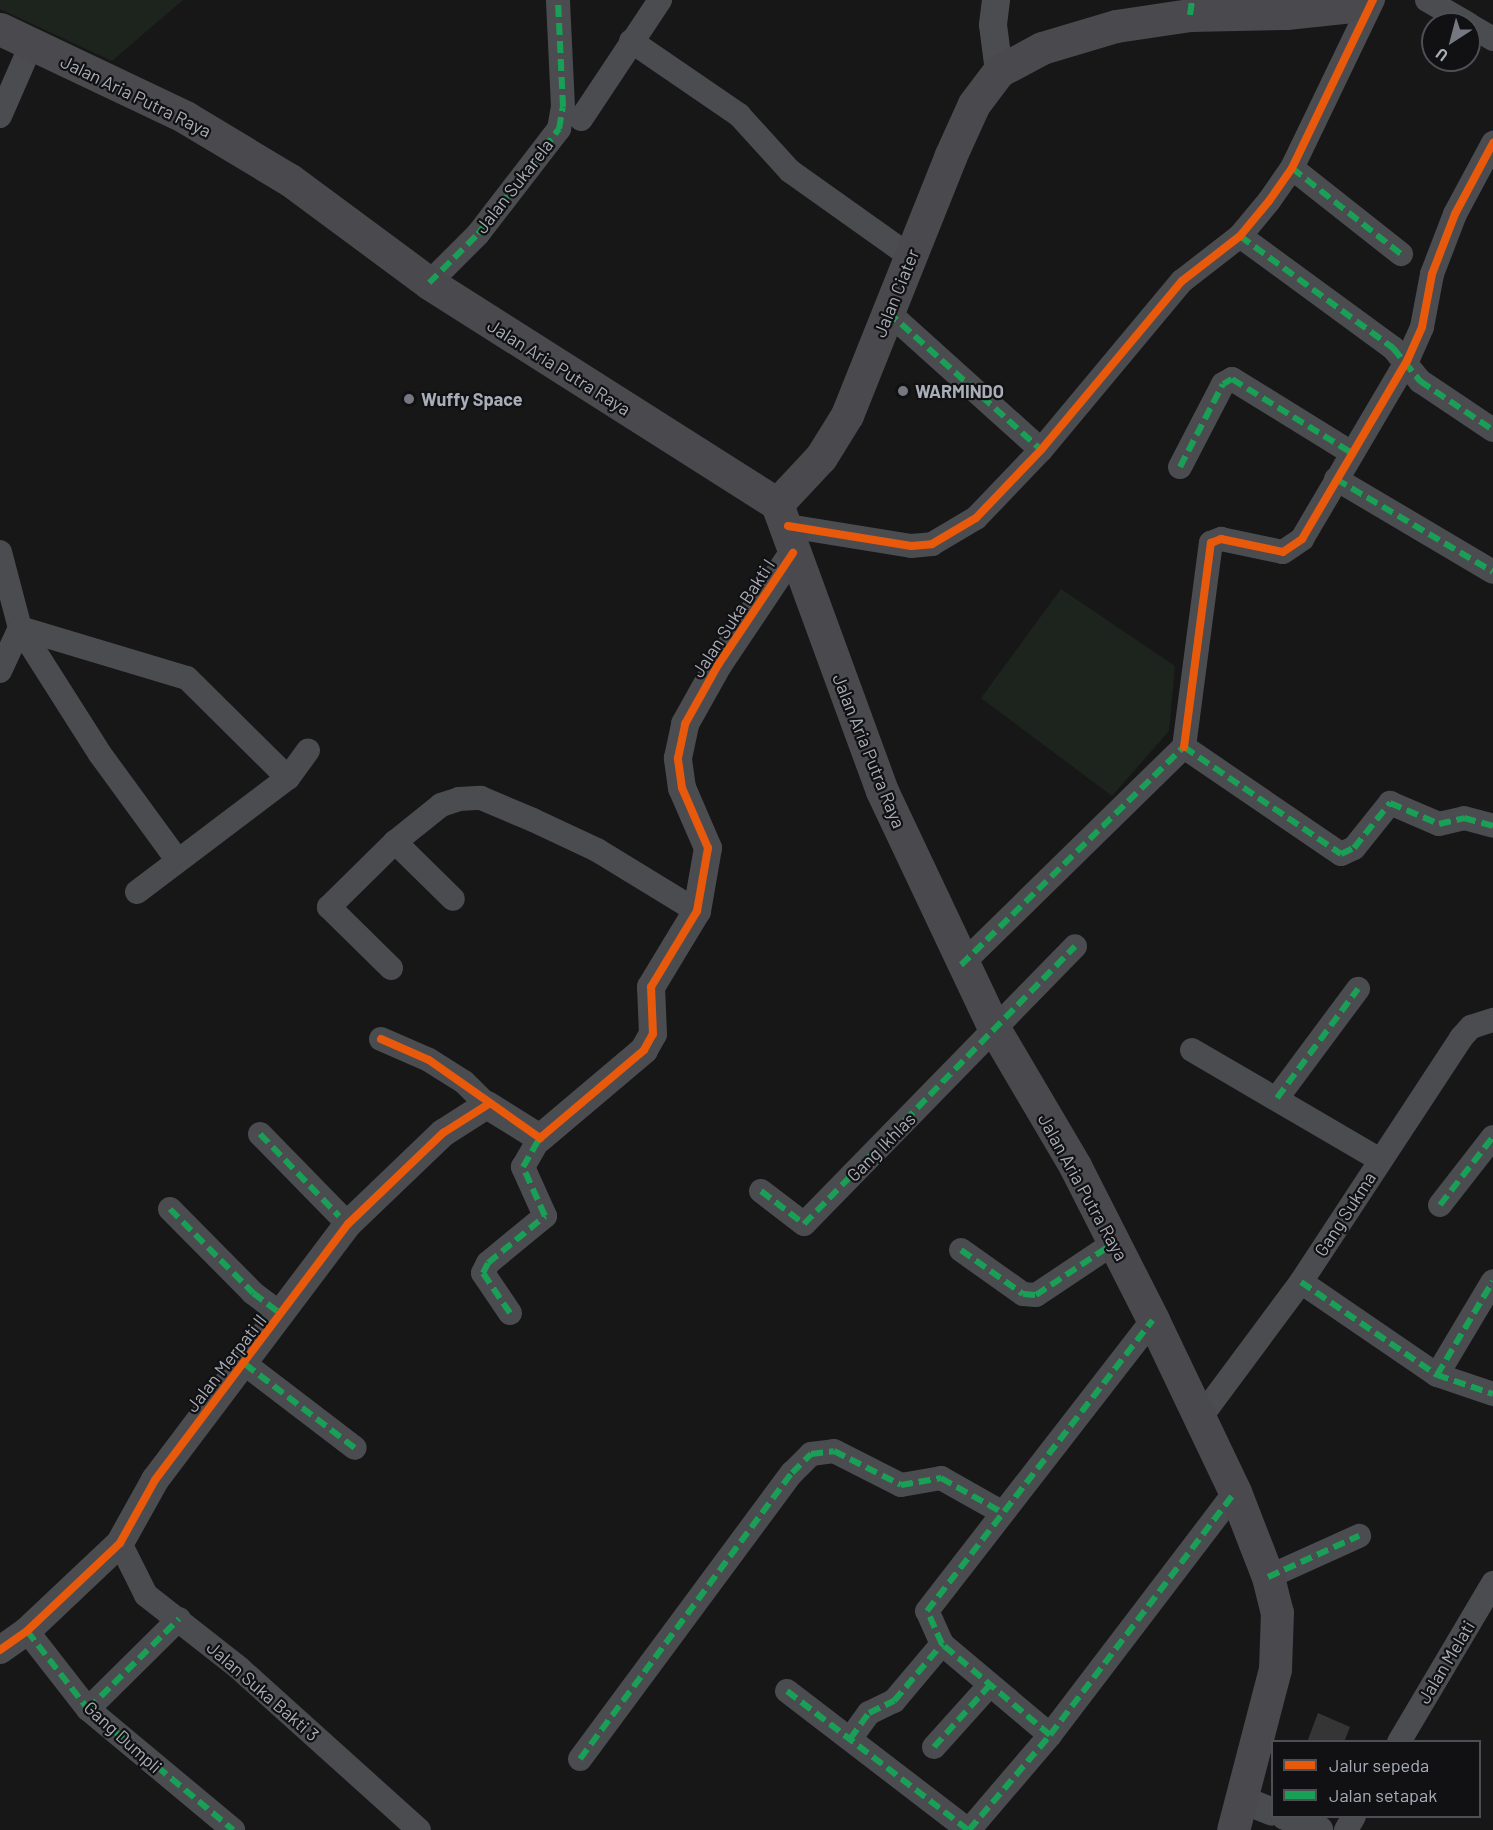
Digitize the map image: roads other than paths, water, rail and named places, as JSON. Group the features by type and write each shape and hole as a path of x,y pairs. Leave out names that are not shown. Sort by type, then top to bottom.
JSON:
{"main road":[{"path":"999,71 1074,37 1191,8 1287,13 1343,7 1361,0"},
{"name":"Jalan Aria Putra Raya","path":"0,28 31,45 185,117 290,180 429,283 786,528 882,791 995,1030 1114,1243 1153,1320 1235,1492 1268,1577 1277,1612 1275,1669 1236,1822"},
{"name":"Jalan Ciater","path":"786,528 821,457 848,415 974,104 999,71"}],"street":[{"name":"Jalan Sukarela","path":"429,283 478,234 559,129 564,107 558,0"},
{"path":"581,119 660,0"},
{"path":"996,0 993,26 999,71"},
{"path":"786,528 911,546 932,544 976,518 1041,450 1182,281 1240,236 1292,168 1373,0"},
{"path":"1427,0 1448,12"},
{"path":"631,41 739,114 790,171 911,257"},
{"path":"0,116 31,45"},
{"path":"962,964 1184,747 1211,543 1221,539 1283,552 1295,548 1407,361 1422,327 1439,254 1493,143"},
{"path":"1292,168 1401,254"},
{"path":"1240,236 1407,361 1420,381 1493,430"},
{"path":"888,312 1041,450"},
{"path":"1180,466 1223,384 1232,379 1352,453"},
{"path":"1336,479 1493,572"},
{"name":"Jalan Suka Bakti I","path":"540,1138 644,1050 653,1034 651,987 697,911 708,848 682,788 678,758 685,724 718,665 786,528"},
{"path":"0,552 20,628 100,754 178,861"},
{"path":"0,671 20,628"},
{"path":"20,628 187,678 288,778"},
{"path":"1184,747 1341,854 1354,848 1390,803 1439,824 1464,818 1493,826"},
{"path":"138,892 288,778 308,750"},
{"path":"391,968 322,900 441,805 481,798 597,850 697,911"},
{"path":"395,842 453,899"},
{"path":"995,1030 1075,945"},
{"path":"1277,1098 1358,989"},
{"name":"Gang Sukma","path":"1200,1418 1301,1282 1461,1038 1471,1027 1493,1020"},
{"name":"Gang Ikhlas","path":"761,1191 804,1224 995,1030"},
{"path":"381,1039 429,1060 464,1082 487,1105 540,1138 523,1167 544,1216 488,1263 483,1274 510,1313"},
{"path":"1192,1050 1380,1160"},
{"name":"Jalan Merpati II","path":"0,1650 27,1631 120,1543 155,1480 282,1315 348,1224 443,1133 487,1105"},
{"path":"260,1134 348,1224"},
{"path":"1440,1205 1493,1137"},
{"path":"170,1209 253,1293 282,1315"},
{"path":"961,1250 1023,1294 1036,1295 1114,1243"},
{"path":"1437,1375 1493,1281"},
{"path":"1301,1282 1437,1375 1493,1394"},
{"path":"1050,1734 989,1686 942,1644 926,1617 928,1607 1153,1320"},
{"path":"245,1364 355,1448"},
{"path":"580,1760 792,1473 811,1454 834,1451 901,1485 941,1478 1003,1513"},
{"path":"787,1691 969,1830 1050,1734 1235,1492"},
{"path":"1268,1577 1359,1536"},
{"name":"Jalan Suka Bakti 3","path":"120,1543 146,1595 179,1619 419,1830"},
{"name":"Jalan Melati","path":"1400,1740 1493,1583"},
{"path":"88,1708 179,1619"},
{"name":"Gang Dumpli","path":"27,1631 88,1708 233,1830"},
{"path":"849,1739 869,1713 894,1701 942,1644"},
{"path":"934,1747 989,1686"},
{"path":"1236,1822 1271,1812"},
{"path":"1290,1818 1319,1830"}],"place":[{"name":"WARMINDO","path":"903,391"},
{"name":"Wuffy Space","path":"409,399"}]}
